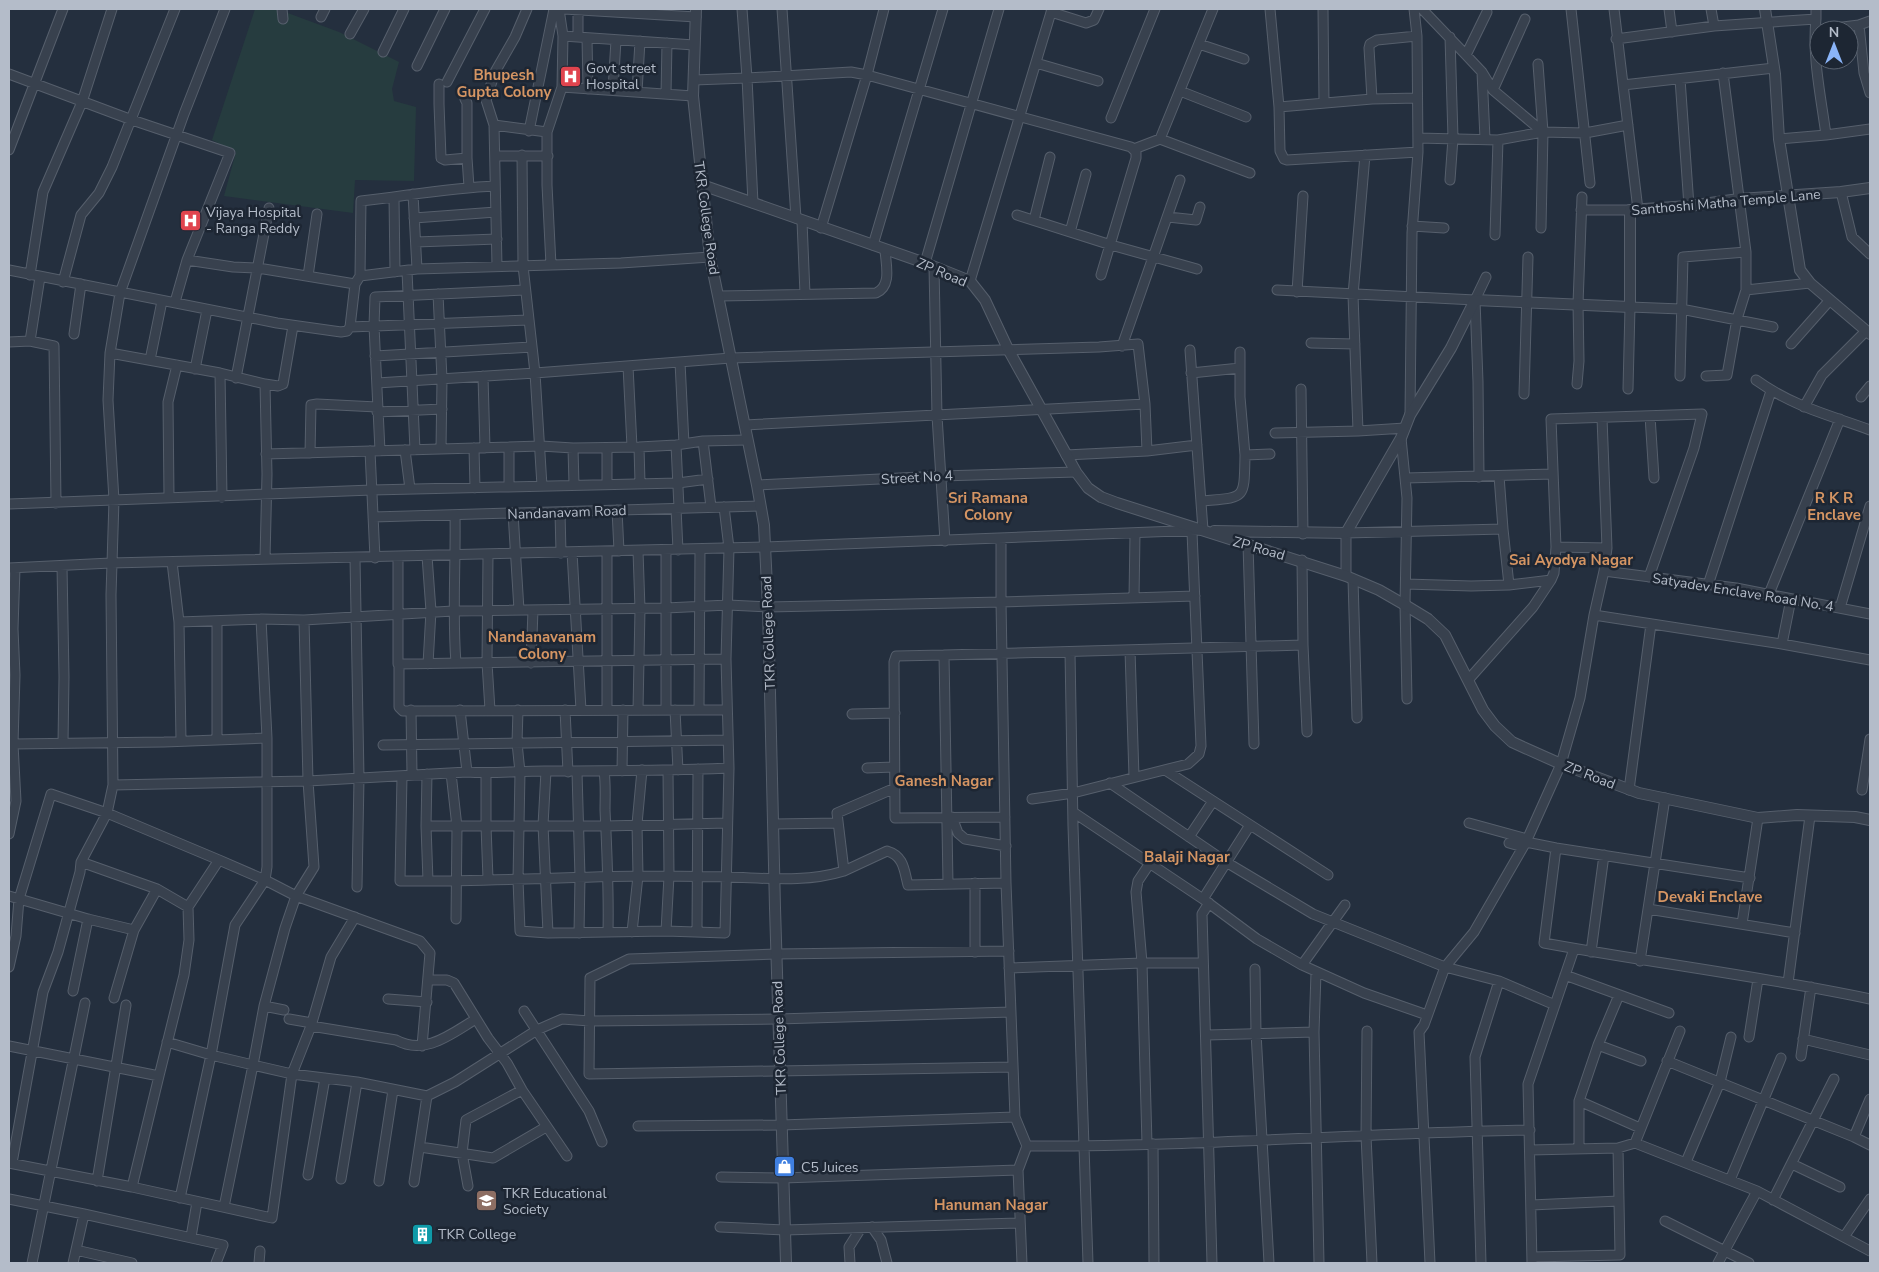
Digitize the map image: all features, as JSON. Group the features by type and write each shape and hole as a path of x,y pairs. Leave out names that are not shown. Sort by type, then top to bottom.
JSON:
{"street":[{"path":"9,150 63,9"},
{"path":"30,275 43,192 82,102 112,9"},
{"path":"63,282 80,215 100,193 132,120 175,9"},
{"path":"225,9 120,292 110,353 108,400 114,500 111,563 113,785 106,813 81,862 58,952 43,992 10,1163 132,1187 272,1218 292,1074 311,1025 331,957 355,917"},
{"path":"282,9 283,18"},
{"path":"350,34 364,9"},
{"path":"383,52 404,9"},
{"path":"417,66 445,9"},
{"path":"466,158 445,160 441,158 438,104 443,83 485,9"},
{"path":"497,266 494,125 486,100 495,72 515,37 527,9"},
{"path":"529,130 554,9"},
{"path":"551,265 547,185 547,132 562,87 560,9"},
{"path":"564,9 696,13"},
{"path":"742,9 753,203"},
{"path":"782,9 805,294"},
{"path":"821,228 867,75 884,9"},
{"path":"873,245 943,9"},
{"path":"945,541 937,416 936,353 929,265 971,104 999,9"},
{"path":"970,281 1052,11 1086,23 1094,20 1099,9"},
{"path":"1111,118 1156,9"},
{"path":"1160,139 1213,9"},
{"path":"1270,9 1279,106 1280,151 1284,159 1418,152"},
{"path":"1323,9 1324,103"},
{"path":"1410,415 1412,226 1418,152 1417,36 1414,9"},
{"path":"1422,9 1482,72 1493,90 1543,132"},
{"path":"1571,9 1590,183"},
{"path":"1614,9 1616,39 1635,170 1628,388"},
{"path":"1669,9 1672,32"},
{"path":"1712,9 1714,26"},
{"path":"1765,9 1774,68 1779,139 1800,270 1810,283 1868,333 1822,375 1804,408"},
{"path":"1616,39 1714,26 1816,19 1816,9"},
{"path":"578,10 588,89"},
{"path":"1466,55 1487,12"},
{"name":"TKR College Road","path":"696,13 693,96 710,257 764,525 768,607 776,954 786,1263"},
{"path":"1493,90 1525,19"},
{"path":"1859,33 1864,73 1870,93"},
{"path":"562,36 694,45"},
{"path":"1372,99 1370,44 1377,40 1417,36"},
{"path":"1450,37 1453,138 1450,180"},
{"path":"613,90 616,40"},
{"path":"637,92 640,41"},
{"path":"666,94 667,43"},
{"path":"1199,44 1244,59"},
{"path":"1036,63 1098,81"},
{"path":"1538,64 1543,132 1540,228"},
{"path":"1623,85 1774,68"},
{"path":"1821,70 1826,135"},
{"path":"694,80 851,72 1134,149 1160,139 1250,173"},
{"path":"1482,72 1485,139"},
{"path":"1706,376 1727,374 1737,319 1746,290 1744,229 1738,199 1723,73"},
{"path":"9,74 132,120 230,153 187,260 175,302"},
{"path":"1680,79 1689,206"},
{"path":"562,87 693,96"},
{"path":"1180,91 1246,117"},
{"path":"1279,106 1372,99 1417,98"},
{"path":"465,99 467,103 466,158 469,187"},
{"path":"494,125 547,132"},
{"path":"1418,138 1498,140 1543,132 1586,133 1628,125"},
{"path":"1779,139 1870,129"},
{"path":"1495,235 1498,140"},
{"path":"1101,275 1136,158 1134,149"},
{"path":"522,155 523,266 541,446 542,486"},
{"path":"1358,432 1353,295 1365,155"},
{"path":"495,156 548,156"},
{"path":"1034,220 1050,157"},
{"path":"1070,232 1086,174"},
{"path":"1122,346 1180,180"},
{"name":"ZP Road","path":"702,185 970,281 985,300 1008,349 1066,456 1088,488 1101,497 1198,531 1302,560 1349,577 1379,590 1405,605 1428,619 1445,635 1469,679 1479,703 1495,726 1512,742 1561,764 1629,790 1665,798 1758,818 1810,816 1855,817 1870,820"},
{"path":"9,270 292,326 341,332 347,331 350,327 355,284 360,276 361,201 436,190 495,186"},
{"name":"Santhoshi Matha Temple Lane","path":"1581,210 1634,210 1689,206 1738,199 1841,192 1870,188"},
{"path":"1841,192 1852,237 1870,254"},
{"path":"413,194 417,269"},
{"path":"1297,292 1304,196"},
{"path":"394,197 395,272"},
{"path":"1576,384 1580,360 1578,304 1582,197"},
{"path":"1168,217 1196,220 1200,207"},
{"path":"236,378 269,208"},
{"path":"414,218 496,212"},
{"path":"308,276 317,214"},
{"path":"1017,215 1111,245 1197,269"},
{"path":"1412,226 1444,228"},
{"path":"416,242 497,239"},
{"path":"719,296 876,293 882,290 886,284 885,250"},
{"path":"1680,376 1684,257 1746,252"},
{"path":"360,276 417,269 621,263 710,257"},
{"path":"1524,394 1528,257"},
{"path":"187,260 233,267 258,268 355,284"},
{"path":"406,271 415,450"},
{"path":"30,341 40,277"},
{"path":"1357,718 1346,533 1403,433 1410,415 1451,348 1486,277"},
{"path":"1746,290 1810,283"},
{"path":"74,334 81,284"},
{"path":"380,451 374,326 375,297 525,290"},
{"path":"1277,290 1682,309 1773,327"},
{"path":"438,294 442,379 441,449"},
{"path":"150,360 162,300"},
{"path":"1475,300 1479,477"},
{"path":"1791,344 1830,300"},
{"path":"195,369 206,310"},
{"path":"350,327 529,320"},
{"path":"110,353 220,373 278,386 283,384 292,326"},
{"path":"9,342 30,341 54,346 56,503"},
{"path":"1311,343 1355,344"},
{"path":"377,383 731,358 936,353 1138,344 1145,404 1147,451"},
{"path":"376,356 532,347"},
{"path":"1032,799 1073,793 1188,764 1199,754 1201,746 1195,596 1201,501 1190,350"},
{"path":"1201,501 1236,497 1241,494 1245,487 1240,352"},
{"path":"678,550 680,362"},
{"path":"169,497 168,402 177,365"},
{"path":"628,366 640,483"},
{"path":"1191,373 1240,368"},
{"path":"220,373 222,497"},
{"path":"482,376 485,448"},
{"path":"1756,380 1771,391 1804,408 1870,430"},
{"path":"265,384 266,559"},
{"path":"1861,397 1870,386"},
{"path":"1301,389 1303,534"},
{"path":"1708,585 1771,391"},
{"path":"310,453 310,407 313,404 377,410 442,409"},
{"path":"745,425 1145,404"},
{"path":"1469,679 1533,608 1551,580 1556,563 1556,547 1551,419 1702,414 1694,448 1649,577"},
{"path":"1650,416 1654,478"},
{"path":"1430,1263 1419,1032 1424,1025 1445,967 1474,932 1525,843 1561,764 1580,698 1607,548 1602,418"},
{"path":"1769,594 1840,419"},
{"path":"1275,432 1403,433"},
{"path":"1403,433 1406,478 1405,605 1407,699"},
{"path":"266,454 541,446 607,448 680,445 703,441 747,440"},
{"path":"703,441 711,507"},
{"path":"1066,456 1147,451 1197,445"},
{"path":"509,447 509,487"},
{"path":"474,448 474,488"},
{"path":"574,448 574,485"},
{"path":"607,448 607,484"},
{"path":"405,450 410,489"},
{"path":"370,451 375,558"},
{"path":"1245,455 1270,454"},
{"name":"Street No 4","path":"757,486 941,476 1076,472"},
{"path":"1406,478 1553,474"},
{"path":"1499,476 1509,584"},
{"path":"9,504 372,490 678,482 708,479"},
{"name":"Nandanavam Road","path":"373,517 760,506"},
{"path":"1840,608 1870,506"},
{"path":"518,710 517,743 520,772 518,880 520,931 548,933 666,931 725,933 729,768 726,659 729,548 724,507"},
{"path":"617,510 619,551"},
{"path":"560,512 561,553"},
{"path":"513,513 519,610"},
{"path":"455,515 453,611 456,663"},
{"path":"9,834 13,800 15,676 12,568 111,563 678,550 1198,531 1303,534 1503,529"},
{"path":"1134,598 1135,534"},
{"path":"1001,539 1006,883 1015,1117 1027,1146 1018,1170 1022,1263"},
{"path":"1248,544 1254,744"},
{"path":"1556,547 1607,548"},
{"path":"699,710 698,606 700,549"},
{"path":"666,550 667,659 678,770"},
{"path":"607,551 607,710"},
{"path":"638,551 640,609 638,710"},
{"path":"572,552 581,710"},
{"path":"488,555 487,663 490,710"},
{"path":"427,556 431,612 428,664"},
{"path":"398,557 399,707 403,711 726,710"},
{"path":"355,558 359,778 357,887"},
{"path":"1302,560 1307,732"},
{"path":"172,562 179,622 181,741"},
{"path":"62,566 63,743"},
{"name":"Satyadev Enclave Road No. 4","path":"1604,571 1769,594 1870,614"},
{"path":"1406,584 1471,586 1551,580"},
{"path":"179,622 261,619 304,620 487,610 640,609 728,605 768,607 1195,596"},
{"path":"1782,644 1791,598"},
{"path":"531,663 533,610"},
{"path":"1594,615 1782,644 1870,660"},
{"path":"180,1198 211,1055 235,925 265,880 267,867 267,738 261,619"},
{"path":"224,1207 264,1006 284,928 296,896 314,867 308,781 304,620"},
{"path":"217,622 217,739"},
{"path":"1629,790 1651,624"},
{"path":"1005,818 895,818 894,662 896,656 1303,645"},
{"path":"1130,650 1134,777"},
{"path":"1070,652 1073,812 1088,1263"},
{"path":"944,655 950,817 948,883"},
{"path":"399,665 531,663 579,660 726,659"},
{"path":"411,710 412,774"},
{"path":"460,710 467,772"},
{"path":"565,710 567,742 579,826 579,933"},
{"path":"622,771 623,710"},
{"path":"852,714 894,713"},
{"path":"13,744 267,738"},
{"path":"1862,790 1869,759 1870,739"},
{"path":"383,745 728,740"},
{"path":"113,785 308,781 467,772 486,774 546,771 729,768"},
{"path":"867,768 894,768"},
{"path":"632,932 638,876 637,824 642,770"},
{"path":"666,931 669,876 668,770"},
{"path":"697,932 698,770"},
{"path":"1165,770 1328,875"},
{"path":"546,771 543,825 548,933"},
{"path":"604,771 609,877 608,932"},
{"path":"451,773 456,827 456,919"},
{"path":"427,774 428,881"},
{"path":"486,774 488,879"},
{"path":"402,776 400,881 638,876 727,877 774,880 811,879 844,871 887,851 895,853 903,864 908,885 1006,883"},
{"path":"1110,783 1226,862 1313,914 1445,967 1499,981 1555,1004"},
{"path":"844,871 837,813 895,788"},
{"path":"9,967 16,936 18,899 51,794 106,813 219,860 296,896 420,941 430,953 422,1046"},
{"path":"1640,961 1665,798"},
{"path":"1189,837 1213,801"},
{"path":"1073,812 1206,901 1257,939 1302,965 1316,973 1364,993 1427,1015"},
{"path":"1788,983 1810,816"},
{"path":"950,817 958,833 965,839 1006,846"},
{"path":"1742,924 1758,818"},
{"path":"426,826 606,826 727,823"},
{"path":"774,824 838,823"},
{"path":"1469,823 1525,843"},
{"path":"1212,1263 1207,1035 1202,914 1206,901 1226,862 1250,825"},
{"path":"1509,843 1525,843 1750,878"},
{"path":"1556,848 1544,943 1640,961 1788,983 1870,999"},
{"path":"1591,952 1604,856"},
{"path":"132,1187 184,975 189,940 188,907 219,860"},
{"path":"81,862 157,889 188,907"},
{"path":"1150,863 1138,882 1136,892 1142,963 1154,1263"},
{"path":"976,883 976,952"},
{"path":"114,998 134,930 157,889"},
{"path":"9,896 134,930"},
{"path":"1302,965 1344,905"},
{"path":"1648,909 1795,932"},
{"path":"73,991 88,919"},
{"path":"1574,949 1528,1084 1532,1260 1620,1255 1618,1148"},
{"path":"1008,951 776,954 629,959 590,978 590,1074 1013,1068"},
{"path":"1009,968 1142,963 1203,963"},
{"path":"1255,969 1256,1033 1269,1263"},
{"path":"1316,973 1314,1032 1315,1138 1319,1263"},
{"path":"1565,975 1669,1013"},
{"path":"1749,1037 1758,979"},
{"path":"429,980 447,980 454,983 546,1127 567,1156"},
{"path":"1481,1263 1475,1057 1499,981"},
{"path":"1801,1056 1811,987"},
{"path":"1579,1148 1579,1101 1598,1045 1619,995"},
{"path":"388,999 427,1002"},
{"path":"32,1263 85,1003"},
{"path":"97,1181 126,1005"},
{"path":"264,1006 284,1010"},
{"path":"524,1011 590,1111 602,1142"},
{"path":"167,1042 211,1055 292,1074 357,1082 427,1096 455,1082 538,1030 562,1019 590,1021 778,1019 1011,1012"},
{"path":"289,1019 311,1025 396,1040 405,1045 428,1046 476,1019"},
{"path":"1367,1031 1366,1136 1372,1263"},
{"path":"1634,1142 1680,1031"},
{"path":"1207,1035 1314,1032"},
{"path":"1686,1162 1720,1082 1731,1037"},
{"path":"1804,1039 1870,1055"},
{"path":"1598,1045 1641,1061"},
{"path":"9,1046 115,1069 159,1076"},
{"path":"1730,1180 1781,1058"},
{"path":"1667,1061 1870,1144"},
{"path":"308,1175 325,1078"},
{"path":"1773,1200 1834,1079"},
{"path":"341,1179 357,1082"},
{"path":"379,1181 393,1090"},
{"path":"468,1186 462,1153 466,1120 522,1090"},
{"path":"414,1182 427,1096"},
{"path":"1854,1136 1870,1099"},
{"path":"1579,1101 1640,1128"},
{"path":"638,1126 782,1125 1015,1117"},
{"path":"420,1147 493,1158 546,1127"},
{"path":"1027,1146 1150,1144 1530,1130"},
{"path":"1530,1150 1618,1148 1634,1142 1756,1191 1870,1251"},
{"path":"1792,1164 1840,1187"},
{"path":"721,1177 783,1178 1018,1170"},
{"path":"1718,1263 1756,1191"},
{"path":"9,1199 223,1245 216,1263"},
{"path":"1844,1237 1870,1199"},
{"path":"1531,1205 1619,1201"},
{"path":"190,1237 197,1202"},
{"path":"73,1263 84,1214"},
{"path":"1665,1221 1750,1263"},
{"path":"720,1227 785,1230 1020,1223"},
{"path":"872,1227 881,1240 887,1263"},
{"path":"850,1263 849,1247 861,1228"},
{"path":"76,1250 132,1263"},
{"path":"260,1251 260,1263"}],"green space":[{"path":"255,9 277,9 339,32 399,62 392,89 394,101 416,107 414,181 355,180 353,213 224,196 236,152 212,140"}],"place":[{"name":"Govt street Hospital","path":"570,76"},
{"name":"Vijaya Hospital - Ranga Reddy","path":"190,220"},
{"name":"C5 Juices","path":"785,1167"},
{"name":"TKR Educational Society","path":"487,1201"},
{"name":"TKR College","path":"422,1234"}],"district":[{"name":"Bhupesh Gupta Colony","path":"504,84"},
{"name":"Sri Ramana Colony","path":"988,506"},
{"name":"R K R Enclave","path":"1834,506"},
{"name":"Sai Ayodya Nagar","path":"1571,560"},
{"name":"Nandanavanam Colony","path":"542,646"},
{"name":"Ganesh Nagar","path":"944,781"},
{"name":"Balaji Nagar","path":"1187,857"},
{"name":"Devaki Enclave","path":"1710,897"},
{"name":"Hanuman Nagar","path":"991,1205"}]}
